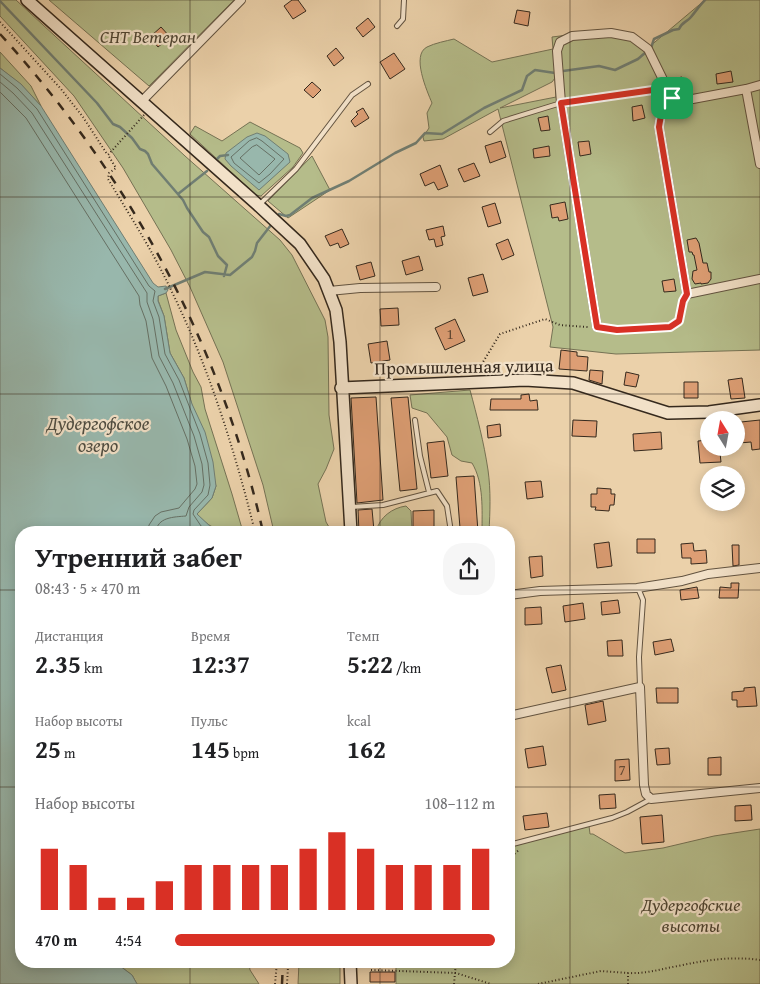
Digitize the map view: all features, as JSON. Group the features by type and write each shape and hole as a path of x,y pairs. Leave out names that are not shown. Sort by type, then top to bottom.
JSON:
{"street":[{"path":"27,0 300,244 324,279 336,310 340,342 350,526"},
{"path":"146,106 241,0"},
{"path":"597,327 561,103 557,51 560,42 572,36 611,34 632,37 648,49 672,98 682,101 746,89 760,84"},
{"path":"746,89 760,164"},
{"path":"672,98 661,115 659,127 687,294 760,279"},
{"path":"329,291 360,288 436,286"},
{"name":"Промышленная улица","path":"341,388 525,380 573,384 668,412 709,412 760,405"},
{"path":"515,594 540,591 638,588 682,581 708,574 760,568"},
{"path":"515,715 640,687 644,785 646,794 651,799 760,788"},
{"path":"350,968 351,984"}],"lane":[{"path":"397,26 403,19 404,0"},
{"path":"258,205 296,169 352,95 368,84"},
{"path":"490,132 504,121 561,103 667,88"},
{"path":"597,327 617,330 670,327 679,321 683,301 687,294"},
{"path":"415,420 420,456 429,492"},
{"path":"349,508 382,505 437,491 447,506 450,526"},
{"path":"638,588 643,600 639,657 640,687"},
{"path":"515,843 612,818 651,799"}],"path":[{"path":"0,22 61,89 83,117 116,168 109,173 108,179 168,284 187,323 217,403 253,526"},
{"path":"108,155 146,106"},
{"path":"420,384 426,373 464,371 480,367 500,334 545,319 560,325 597,327"},
{"path":"538,984 601,971 653,973 675,966 731,958 760,960"},
{"path":"275,984 276,968"},
{"path":"287,984 288,968"},
{"path":"454,984 456,968"},
{"path":"371,970 456,972 491,984"},
{"path":"628,973 628,984"}],"green space":[{"path":"0,0 16,0 185,156 280,240 292,255 325,320 328,337 329,415 334,449 318,484 328,526 273,526 263,485 223,362 190,287 171,250 123,168 74,96 0,16"},
{"name":"СНТ Ветеран","path":"49,0 234,0 149,86"},
{"path":"705,0 760,0 760,350 616,354 550,347 553,327 498,109 443,139 424,141 423,137 429,128 427,113 432,103 420,65 422,51 427,47 454,39 492,62 553,49 552,37 608,30 649,47","holes":["555,78 556,97 500,108 552,82"]},
{"path":"0,52 31,86 41,106 21,85 0,68"},
{"path":"250,122 300,148 303,153 293,167 261,196 256,195 190,134 195,126 222,141"},
{"path":"312,156 330,190 288,218 268,201"},
{"path":"166,293 176,330 201,387 205,409 241,526 210,526 197,514 212,498 216,486 184,378 170,353 164,316 158,296"},
{"path":"470,390 488,470 489,526 482,526 479,479 472,463 461,461 452,455 447,437 427,413 412,408 410,395"},
{"path":"406,506 411,511 412,526 378,526 387,514"},
{"name":"Дудергофские высоты","path":"589,826 590,834 625,853 663,848 714,836 760,829 760,984 396,984 396,968 515,968 515,845"},
{"path":"123,968 250,968 259,984 137,984 132,975"},
{"path":"299,968 340,968 340,984 298,984"}],"water":[{"name":"Дудергофское озеро","path":"0,68 21,84 41,106 153,283 158,287 166,286 168,290 166,293 158,296 158,301 164,316 170,353 184,378 192,404 205,432 213,462 216,486 212,498 197,514 210,526 15,526 15,968 123,968 132,975 137,984 0,984"},
{"path":"257,133 265,136 288,154 290,162 259,190 225,159 226,153 247,137"}],"building":[{"path":"292,0 298,0 306,11 293,19 284,6"},
{"path":"517,10 530,12 528,26 514,23"},
{"path":"368,18 375,27 363,37 356,28"},
{"path":"161,27 170,37 158,47 150,37"},
{"path":"336,48 344,58 334,66 327,56"},
{"path":"394,53 405,69 390,79 380,62"},
{"path":"731,71 733,82 717,84 716,74"},
{"path":"682,77 684,92 676,93 672,79"},
{"path":"312,82 321,90 313,98 304,90"},
{"path":"642,105 645,118 633,121 632,107"},
{"path":"363,108 369,118 355,127 351,121 358,114 356,112"},
{"path":"548,116 550,130 541,131 538,118"},
{"path":"501,141 506,157 490,163 485,146"},
{"path":"589,141 591,154 580,156 578,142"},
{"path":"549,146 550,156 534,158 533,149"},
{"path":"474,163 480,176 464,182 458,169"},
{"path":"440,165 448,186 438,190 434,182 425,186 420,174"},
{"path":"565,202 568,219 559,221 558,217 552,218 550,205"},
{"path":"495,203 501,223 488,227 482,207"},
{"path":"443,226 445,236 441,237 443,245 436,247 434,239 429,240 426,230"},
{"path":"342,229 349,244 340,248 338,243 330,246 325,236"},
{"path":"696,238 699,243 703,263 707,263 709,272 711,272 711,279 708,283 695,284 692,279 693,271 697,270 694,255 692,252 689,252 687,240"},
{"path":"508,239 514,255 502,260 496,244"},
{"path":"419,256 423,270 406,275 402,261"},
{"path":"371,262 375,276 360,280 356,266"},
{"path":"483,274 488,292 473,296 468,278"},
{"path":"674,279 676,291 664,292 662,281"},
{"path":"398,308 399,325 381,326 380,309"},
{"path":"455,319 465,341 445,350 435,328"},
{"path":"387,341 390,360 371,363 368,344"},
{"path":"561,350 577,352 577,356 588,357 587,371 559,369"},
{"path":"590,370 603,371 602,384 589,380"},
{"path":"626,372 639,375 636,387 624,385"},
{"path":"742,378 745,398 731,399 728,380"},
{"path":"684,382 698,382 698,398 684,398"},
{"path":"529,394 530,401 537,400 538,410 490,410 491,399 521,399 521,395"},
{"path":"376,397 383,500 357,503 351,398"},
{"path":"408,397 417,489 400,491 391,398"},
{"path":"573,420 597,421 596,437 572,436"},
{"path":"760,420 760,449 752,450 751,442 745,442 745,422"},
{"path":"500,424 501,436 488,438 487,426"},
{"path":"661,432 662,449 634,451 633,434"},
{"path":"444,441 448,476 431,478 427,443"},
{"path":"698,441 700,441 700,456 720,456 721,462 700,463"},
{"path":"474,476 478,526 460,526 456,477"},
{"path":"541,481 543,497 527,499 525,482"},
{"path":"597,488 611,489 611,494 615,494 614,505 610,505 609,511 595,510 596,507 591,507 591,494 597,494"},
{"path":"372,509 374,526 359,526 358,510"},
{"path":"434,510 434,526 413,526 413,511"},
{"path":"637,539 655,539 655,553 637,553"},
{"path":"609,542 612,566 597,568 594,544"},
{"path":"693,543 694,551 706,550 707,563 691,564 691,558 682,558 681,544"},
{"path":"732,545 739,545 739,565 733,566"},
{"path":"542,556 543,576 531,578 529,557"},
{"path":"731,583 739,583 738,598 719,598 720,587 731,588"},
{"path":"697,587 699,598 681,600 680,590"},
{"path":"618,600 620,613 602,615 601,602"},
{"path":"583,603 585,619 565,622 563,606"},
{"path":"541,607 542,624 525,625 525,608"},
{"path":"671,639 674,651 655,655 653,642"},
{"path":"622,640 623,656 608,656 607,641"},
{"path":"561,665 566,690 552,693 546,668"},
{"path":"755,687 757,706 737,707 737,700 732,700 732,692 744,691 744,688"},
{"path":"656,688 678,688 678,703 657,703"},
{"path":"603,701 606,721 588,725 585,705"},
{"path":"543,746 546,765 528,768 525,749"},
{"path":"669,748 670,764 657,765 655,749"},
{"path":"721,757 721,775 708,775 708,758"},
{"path":"629,759 630,780 615,781 615,760"},
{"path":"615,794 616,808 600,809 599,795"},
{"path":"751,805 752,820 735,821 735,806"},
{"path":"547,813 549,827 525,830 523,816"},
{"path":"662,815 664,842 642,844 640,817"},
{"path":"370,972 395,972 395,982 370,982"}],"waterway":[{"path":"651,48 654,39 679,29 705,0"},
{"path":"0,1 97,103 113,124 120,127 140,149 148,154 152,164 183,200 203,232 209,237 218,256 227,265 224,276"},
{"path":"563,71 599,66 615,70 638,59 646,52"},
{"path":"279,214 290,215 312,198 349,181 395,153 416,143 425,133 442,134 484,108 522,90 527,76 535,70 555,73"},
{"path":"217,159 220,156 228,155"},
{"path":"178,194 207,171"},
{"path":"165,289 205,272 230,275 252,257 257,243 271,225"}],"railway":[{"path":"0,34 47,88 90,145 129,204 164,266 195,329 222,395 245,462 261,526"},
{"path":"282,984 283,968"}],"route":[{"path":"667,88 672,98 661,115 659,127 687,294 683,301 679,321 670,327 617,330 597,327 561,103 667,88"}]}
